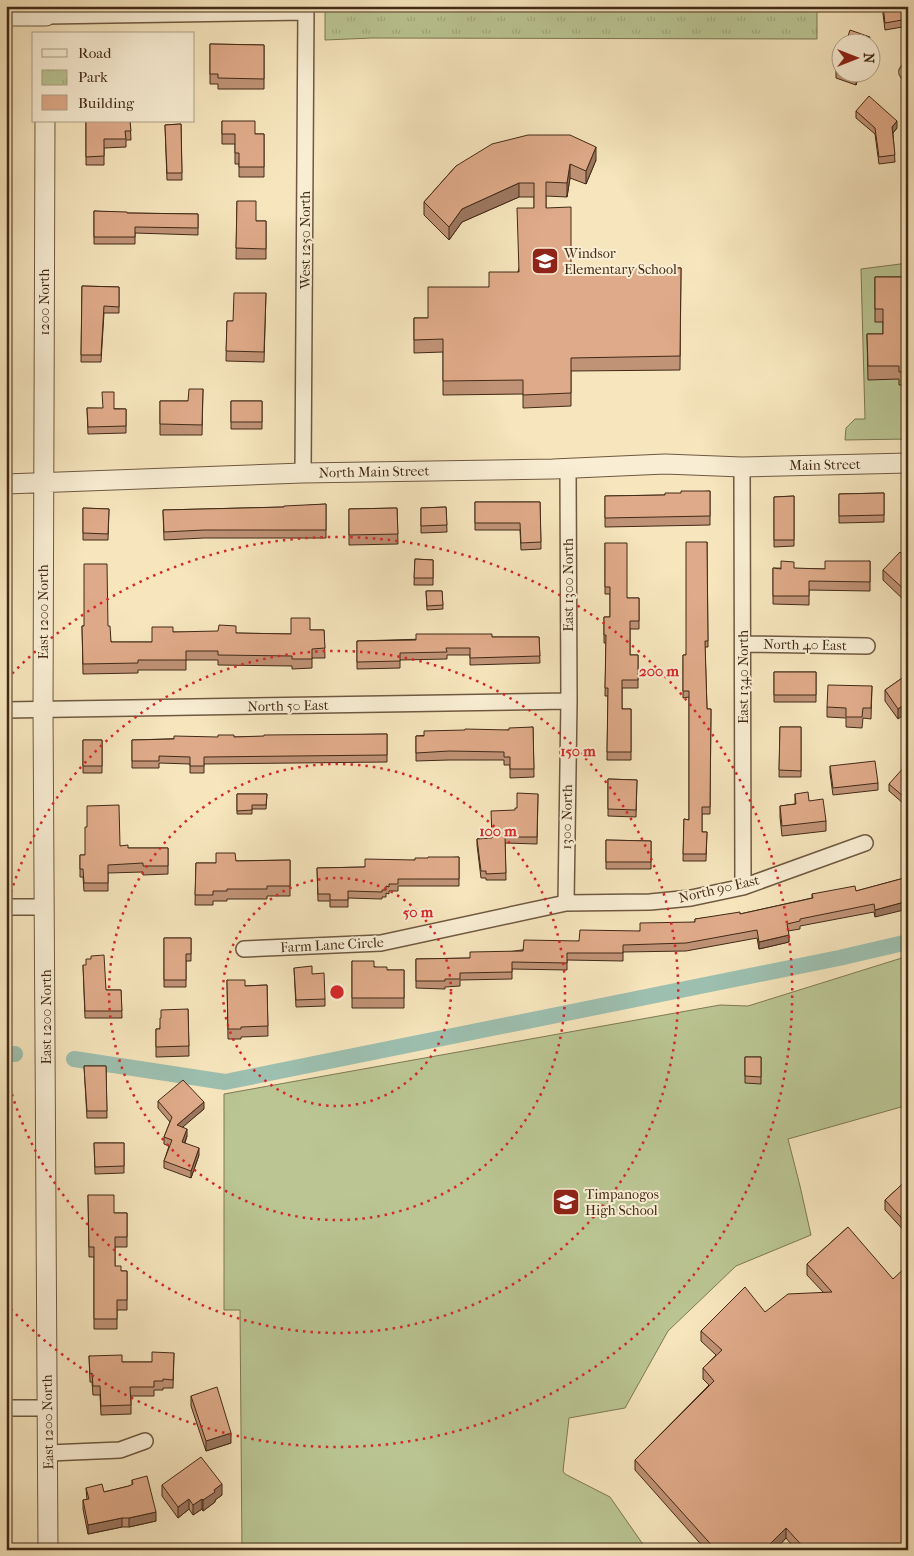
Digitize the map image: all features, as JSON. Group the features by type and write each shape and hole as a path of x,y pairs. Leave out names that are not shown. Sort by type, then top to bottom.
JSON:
{"street":[{"path":"6,16 46,19 306,9"},
{"name":"West 1250 North","path":"303,473 306,9"},
{"name":"1200 North","path":"43,483 45,122"},
{"name":"Main Street","path":"742,467 908,463"},
{"name":"North Main Street","path":"6,484 303,473 568,469 665,464 742,467"},
{"name":"East 1340 North","path":"742,467 742,887"},
{"name":"East 1300 North","path":"568,469 569,701"},
{"name":"East 1200 North","path":"43,483 48,1550"},
{"name":"North 40 East","path":"743,644 867,646"},
{"name":"North 50 East","path":"6,710 569,701"},
{"name":"1300 North","path":"566,903 569,701"},
{"name":"North 90 East","path":"566,903 650,902 691,898 742,887 865,843"},
{"name":"Farm Lane Circle","path":"244,950 381,943 566,903"},
{"path":"6,907 45,907"},
{"path":"6,1408 47,1408"},
{"path":"49,1453 120,1450 145,1440"}],"green space":[{"path":"325,6 817,6 817,39 372,38 325,40"},
{"path":"908,263 908,439 845,440 846,428 855,419 865,419 861,269"},
{"name":"Timpanogos High School","path":"905,957 908,965 908,1105 788,1139 811,1235 736,1266 668,1331 625,1408 569,1418 563,1471 565,1474 610,1497 647,1550 242,1550 240,1310 224,1310 224,1094 720,1005 748,1006"}],"building":[{"path":"883,6 908,6 908,19 885,23"},
{"path":"6,42 11,42 11,59 6,59"},
{"path":"210,44 264,45 264,79 218,78 218,74 210,74"},
{"path":"869,96 897,121 892,127 895,155 879,157 875,128 856,111"},
{"path":"6,98 9,98 9,118 6,118"},
{"path":"222,121 255,121 255,134 264,134 264,167 239,167 239,153 235,153 235,134 222,134"},
{"path":"86,122 130,122 131,131 125,131 126,139 104,139 104,156 86,157"},
{"path":"181,124 182,173 167,173 165,125"},
{"name":"Windsor Elementary School","path":"528,135 570,135 596,147 586,171 570,164 567,183 546,182 546,208 571,207 571,268 681,268 680,356 571,358 571,393 523,395 523,380 443,381 443,339 414,340 414,318 428,318 428,287 489,287 489,272 519,272 517,208 534,208 534,183 519,183 462,209 449,227 424,202 456,166 492,144"},
{"path":"6,144 9,144 10,176 6,177"},
{"path":"237,201 256,201 256,221 266,221 266,249 236,248"},
{"path":"94,211 198,214 198,228 135,227 135,237 94,237"},
{"path":"875,277 908,277 908,371 899,372 899,366 868,366 867,334 883,334 883,309 875,309"},
{"path":"82,286 119,287 119,307 104,306 101,355 81,355"},
{"path":"234,293 266,293 264,352 226,351 227,321 233,321"},
{"path":"6,356 9,356 8,403 6,403"},
{"path":"189,389 203,389 202,425 160,424 160,401 188,401"},
{"path":"102,392 114,392 114,409 126,409 126,426 88,427 87,408 103,408"},
{"path":"231,401 262,401 262,422 231,422"},
{"path":"681,491 710,491 710,516 605,518 605,496 665,495 665,493 681,493"},
{"path":"884,493 884,515 839,516 839,494"},
{"path":"794,496 794,540 774,540 774,497"},
{"path":"475,502 540,502 541,542 521,543 520,523 475,523"},
{"path":"326,504 326,530 204,530 164,532 163,510"},
{"path":"446,507 447,525 421,526 421,508"},
{"path":"83,508 109,509 108,534 83,533"},
{"path":"397,508 398,534 349,535 349,509"},
{"path":"686,542 707,542 708,641 705,641 707,709 711,709 710,807 702,807 702,832 707,832 706,854 683,854 684,819 689,820 689,691 683,691 683,655 686,655"},
{"path":"605,543 627,543 627,598 639,598 639,621 630,621 630,655 638,655 638,680 622,680 622,709 631,709 631,752 607,752 608,688 605,688 606,635 604,635 604,617 610,617 610,587 605,587"},
{"path":"900,552 908,560 908,593 883,570"},
{"path":"415,559 433,560 433,578 414,578"},
{"path":"781,561 794,562 794,568 825,569 825,561 870,561 870,582 809,581 809,596 773,596 773,568 781,569"},
{"path":"84,564 107,564 108,626 110,626 111,642 152,642 152,627 173,627 173,632 218,631 219,625 236,626 236,633 291,634 291,618 310,618 310,630 324,630 325,648 312,649 312,659 292,659 292,656 218,655 218,651 186,651 186,660 138,660 138,663 83,664"},
{"path":"426,591 442,591 443,605 427,606"},
{"path":"416,634 492,634 492,637 539,637 540,656 470,658 470,648 446,648 447,652 400,653 400,661 357,662 357,641 416,640"},
{"path":"774,672 816,672 816,695 774,695"},
{"path":"908,674 908,702 898,709 885,690"},
{"path":"828,685 872,686 871,708 863,708 862,717 846,717 846,708 827,707"},
{"path":"533,727 534,769 510,769 510,757 504,757 504,752 449,751 416,753 416,736 424,736 424,731 465,729 509,730 509,728"},
{"path":"780,727 801,727 801,771 779,770"},
{"path":"387,734 387,755 204,757 204,766 190,766 190,757 159,756 159,761 132,761 132,740 174,739 174,736 218,737 218,735 234,735 234,737"},
{"path":"83,740 102,740 102,766 83,766"},
{"path":"875,761 878,783 833,788 830,766"},
{"path":"905,766 908,768 908,796 904,797 889,784"},
{"path":"608,779 637,780 636,810 608,809"},
{"path":"808,792 809,801 823,799 826,821 782,826 780,806 796,804 795,794"},
{"path":"517,793 538,794 537,837 505,837 506,873 486,874 486,871 481,871 477,839 492,838 491,811 515,810 517,808"},
{"path":"237,794 267,794 266,805 252,805 252,810 237,811"},
{"path":"119,805 120,846 128,845 128,848 168,848 168,866 143,866 143,863 108,865 108,883 84,883 83,869 80,869 80,855 85,855 87,806"},
{"path":"606,840 651,841 651,862 606,862"},
{"path":"216,853 235,853 236,861 290,860 290,886 267,886 267,889 227,889 227,891 213,891 213,895 195,895 196,863 216,863"},
{"path":"459,857 459,879 398,879 398,884 389,884 389,887 386,886 386,890 382,890 382,892 348,891 348,900 330,900 330,894 318,894 317,868 365,867 365,859 415,860 415,858"},
{"path":"908,877 908,901 875,910 874,904 800,919 800,921 787,924 789,935 759,942 757,930 686,943 623,945 623,953 567,953 567,963 512,962 512,972 460,973 460,979 416,981 416,959 470,958 470,952 523,951 524,940 579,941 580,930 640,931 640,923 695,922 695,919 740,912 740,914 813,898 812,894 855,886 856,891"},
{"path":"164,938 191,938 191,954 186,954 186,980 164,980"},
{"path":"104,955 106,990 121,990 122,1011 85,1011 83,965 86,965 86,959 91,959 91,956"},
{"path":"352,961 374,961 374,967 387,967 387,970 404,970 404,998 352,998"},
{"path":"312,966 312,974 324,973 325,999 296,1000 294,968"},
{"path":"227,980 245,980 245,986 267,985 268,1026 228,1029"},
{"path":"188,1009 189,1046 156,1047 156,1029 160,1029 161,1010"},
{"path":"745,1057 761,1057 761,1077 745,1076"},
{"path":"84,1066 106,1066 107,1111 87,1111"},
{"path":"183,1080 204,1102 177,1125 187,1129 182,1142 199,1148 191,1171 164,1161 172,1140 164,1137 172,1117 158,1101"},
{"path":"6,1130 8,1130 8,1166 6,1166"},
{"path":"94,1143 124,1143 124,1166 95,1167"},
{"path":"908,1179 908,1225 885,1200"},
{"path":"88,1195 114,1195 114,1213 127,1213 127,1237 115,1237 115,1266 121,1266 121,1271 127,1271 127,1300 117,1300 117,1319 94,1319 94,1247 89,1247"},
{"path":"6,1197 10,1197 10,1233 6,1233"},
{"path":"848,1227 893,1279 908,1265 908,1550 806,1550 786,1528 764,1550 716,1550 635,1460 714,1381 703,1368 722,1350 701,1331 745,1287 765,1312 788,1294 832,1292 807,1264"},
{"path":"6,1264 10,1264 10,1295 6,1295"},
{"path":"152,1352 174,1353 173,1380 163,1379 163,1381 154,1381 154,1387 130,1387 131,1405 101,1406 100,1386 93,1386 89,1356 122,1355 122,1362 152,1362"},
{"path":"217,1387 231,1433 206,1441 191,1396"},
{"path":"6,1434 8,1451 7,1500 9,1500 9,1548 6,1549"},
{"path":"201,1457 222,1484 214,1490 215,1492 203,1500 193,1505 189,1499 178,1507 162,1485"},
{"path":"147,1476 156,1512 88,1525 83,1500 89,1499 86,1488 102,1484 104,1492 129,1486 133,1484 132,1480"}],"waterway":[{"path":"74,1059 225,1082 839,958 908,942"},
{"path":"6,1054 15,1054"}],"place":[{"name":"Windsor Elementary School","path":"545,261"},
{"name":"Timpanogos High School","path":"566,1202"}]}
